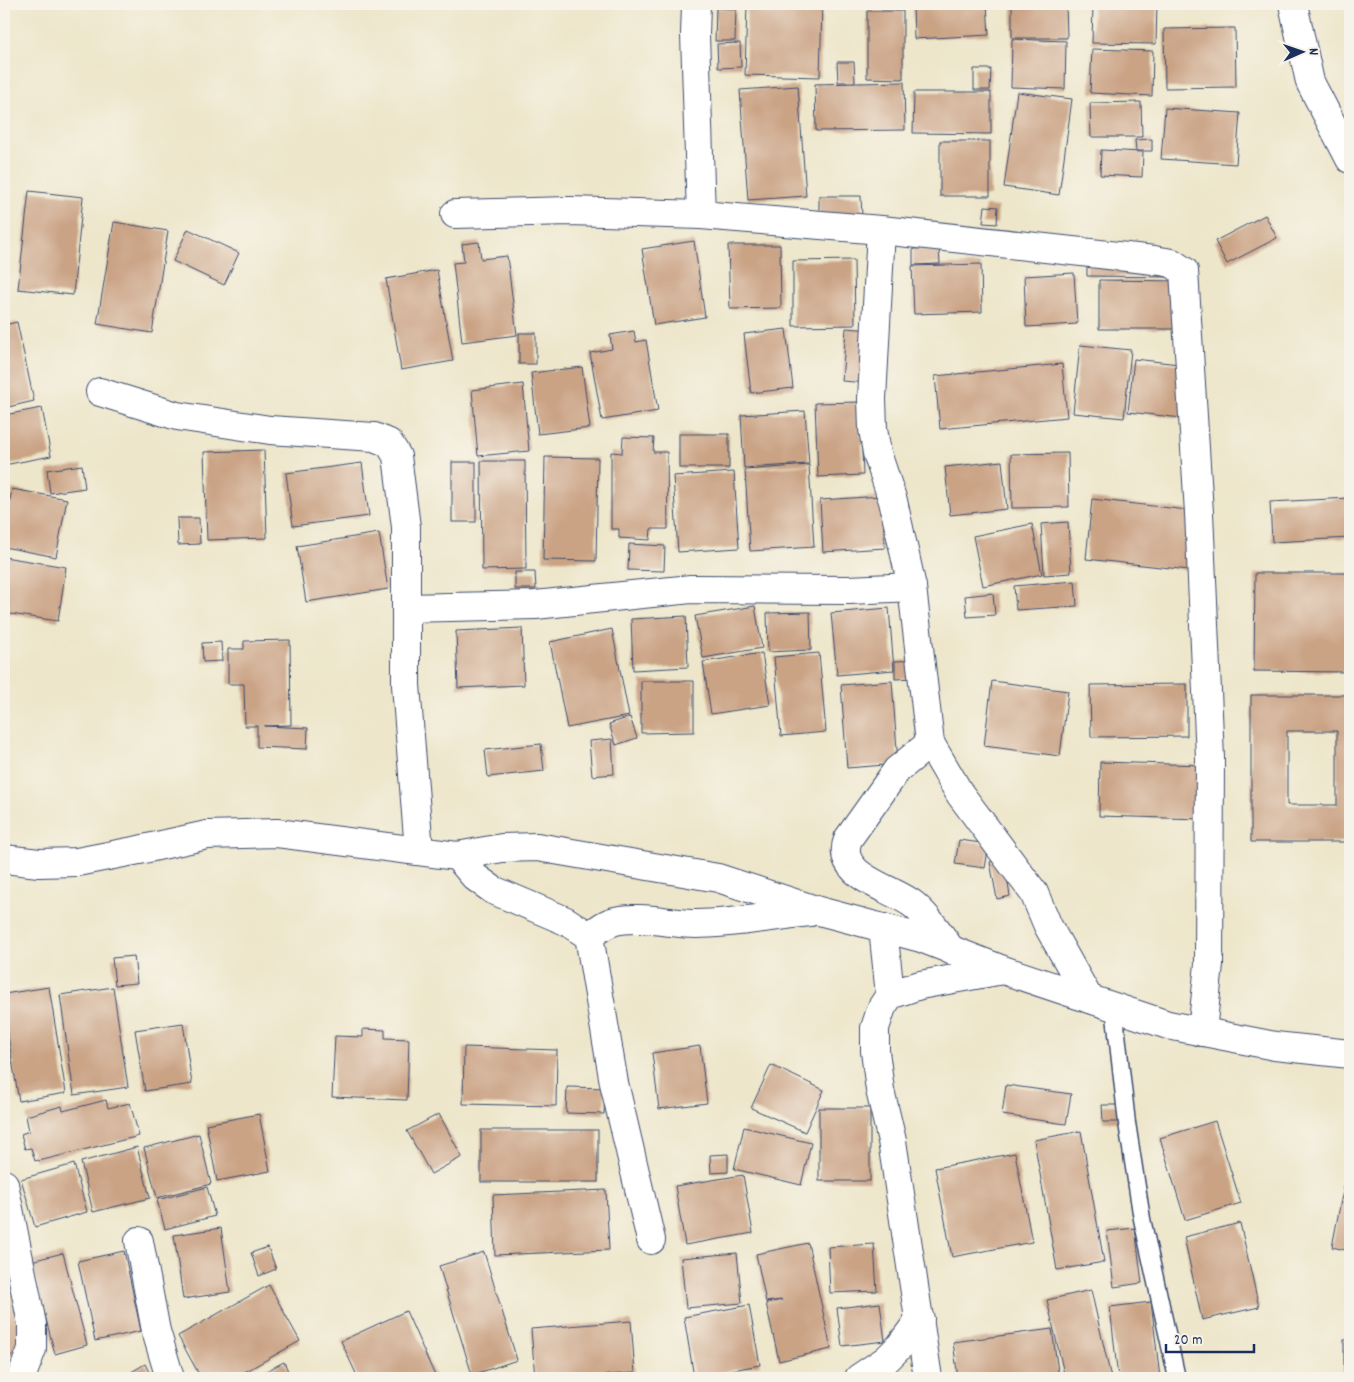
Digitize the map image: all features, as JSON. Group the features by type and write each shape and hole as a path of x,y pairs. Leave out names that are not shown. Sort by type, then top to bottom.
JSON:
{"street":[{"path":"696,4 695,35 701,215"},
{"path":"1293,4 1310,82 1350,159"},
{"path":"455,214 570,211 701,215 881,230 1154,260 1172,263 1184,271 1200,513 1210,758 1210,964 1202,1032"},
{"path":"881,230 872,399 873,429 877,453 893,501 912,588 930,744 960,794 1034,893 1048,926 1101,1003"},
{"path":"100,392 177,416 270,430 374,438 389,443 397,456 406,527 406,685 419,851"},
{"path":"406,608 535,606 691,589 849,590 912,588"},
{"path":"930,744 898,770 848,839 844,853 850,867 912,904 928,918 951,950"},
{"path":"4,859 39,863 77,862 206,834 277,832 457,856 502,848 537,847 589,854 718,878 819,911 921,938 1003,970 1168,1025 1275,1046 1350,1054"},
{"path":"457,856 475,877 493,890 566,921 589,936 614,1083 651,1240"},
{"path":"589,936 603,926 614,921 626,919 695,924 731,923 819,911"},
{"path":"883,928 890,995"},
{"path":"928,1378 892,1141 880,1090 875,1051 876,1028 882,1007 890,995 920,985 1003,970"},
{"path":"4,1184 32,1324 32,1349 21,1378"},
{"path":"139,1241 156,1331 170,1378"},
{"path":"858,1378 886,1360 900,1346 920,1319"}],"lane":[{"path":"1101,1003 1127,1124 1142,1219 1176,1378"}],"building":[{"path":"747,4 822,4 820,77 745,75"},
{"path":"913,4 987,4 989,35 914,39"},
{"path":"1012,4 1066,4 1067,38 1012,38"},
{"path":"1093,4 1157,4 1156,44 1092,43"},
{"path":"716,8 736,9 735,41 715,41"},
{"path":"867,11 903,11 903,79 867,78"},
{"path":"1235,28 1236,87 1165,88 1164,29"},
{"path":"1012,39 1066,41 1065,89 1011,87"},
{"path":"740,43 741,67 718,68 717,44"},
{"path":"1092,49 1153,51 1152,96 1090,93"},
{"path":"837,62 854,62 855,82 838,82"},
{"path":"974,69 991,69 990,90 974,90"},
{"path":"904,82 905,130 816,131 815,84"},
{"path":"798,86 806,196 748,200 740,90"},
{"path":"914,92 991,92 991,134 913,133"},
{"path":"1017,92 1072,99 1059,195 1004,187"},
{"path":"1141,102 1142,137 1091,137 1090,103"},
{"path":"1165,108 1240,113 1236,164 1161,159"},
{"path":"1152,139 1152,151 1136,151 1135,140"},
{"path":"940,141 990,141 990,196 940,196"},
{"path":"1101,150 1143,152 1142,177 1100,175"},
{"path":"29,191 83,197 73,295 18,289"},
{"path":"819,196 861,196 862,217 819,218"},
{"path":"985,206 998,207 997,224 983,223"},
{"path":"1265,215 1277,238 1227,264 1215,241"},
{"path":"114,222 168,231 152,333 97,324"},
{"path":"188,229 239,253 224,285 173,261"},
{"path":"694,241 705,317 654,325 642,249"},
{"path":"479,242 481,259 507,256 517,335 462,342 453,263 464,262 462,244"},
{"path":"728,245 780,245 781,308 730,309"},
{"path":"939,248 940,264 913,265 913,249"},
{"path":"854,260 855,325 793,326 793,261"},
{"path":"981,264 982,312 914,314 912,266"},
{"path":"1087,265 1174,265 1174,277 1087,276"},
{"path":"437,270 453,361 401,370 386,279"},
{"path":"1074,273 1077,324 1026,327 1024,276"},
{"path":"1099,280 1183,281 1182,329 1099,329"},
{"path":"17,322 34,401 4,408 4,325"},
{"path":"846,328 871,330 867,383 842,381"},
{"path":"786,329 793,388 751,393 744,334"},
{"path":"634,331 636,342 646,340 658,411 602,420 590,353 612,349 610,335"},
{"path":"519,333 536,333 536,364 519,364"},
{"path":"1080,345 1131,350 1124,418 1073,413"},
{"path":"1134,359 1188,365 1182,418 1128,412"},
{"path":"1062,364 1067,417 940,429 935,376"},
{"path":"582,367 590,428 538,434 531,373"},
{"path":"523,384 529,451 478,456 472,390"},
{"path":"860,402 863,475 818,477 815,403"},
{"path":"42,408 51,456 4,465 4,415"},
{"path":"805,411 809,464 744,468 741,415"},
{"path":"679,434 729,434 729,468 679,468"},
{"path":"623,437 654,438 653,452 667,452 668,529 651,529 650,540 619,538 619,529 611,529 611,452 622,453"},
{"path":"264,450 267,538 207,540 204,452"},
{"path":"1068,453 1069,507 1012,508 1011,454"},
{"path":"545,457 598,458 596,561 543,560"},
{"path":"481,461 525,461 526,569 482,570"},
{"path":"1002,461 1007,509 950,515 945,467"},
{"path":"452,462 476,462 476,522 452,522"},
{"path":"362,463 369,516 293,526 286,473"},
{"path":"82,465 85,488 50,493 47,470"},
{"path":"809,465 814,547 750,551 745,470"},
{"path":"734,472 739,548 678,552 673,476"},
{"path":"12,489 67,499 56,557 4,547 4,533"},
{"path":"882,496 885,548 823,552 820,500"},
{"path":"1350,498 1350,538 1272,542 1270,502"},
{"path":"1092,499 1196,511 1189,570 1086,559"},
{"path":"177,518 199,518 200,544 178,545"},
{"path":"1068,522 1071,573 1044,575 1041,524"},
{"path":"1032,524 1042,574 983,586 973,536"},
{"path":"379,533 388,589 306,602 297,546"},
{"path":"629,544 665,546 664,571 628,570"},
{"path":"4,557 66,567 58,621 4,613"},
{"path":"515,572 535,572 536,589 515,589"},
{"path":"1255,573 1350,573 1350,672 1254,671"},
{"path":"1075,581 1077,606 1016,610 1014,586"},
{"path":"993,593 995,615 967,617 965,596"},
{"path":"755,606 762,648 703,658 695,616"},
{"path":"889,608 894,670 837,675 831,613"},
{"path":"810,612 811,650 768,652 767,613"},
{"path":"686,616 688,667 633,670 631,619"},
{"path":"522,628 524,685 458,688 456,631"},
{"path":"612,629 629,716 567,728 550,642"},
{"path":"290,640 291,725 264,726 308,728 307,749 257,747 257,726 245,726 244,684 228,684 228,649 244,649 244,641"},
{"path":"221,642 222,661 203,662 202,643"},
{"path":"762,653 770,705 711,714 703,662"},
{"path":"819,653 826,732 781,736 774,657"},
{"path":"915,660 916,678 895,679 895,661"},
{"path":"641,681 694,681 694,732 641,733"},
{"path":"892,681 898,764 847,768 841,685"},
{"path":"992,681 1068,691 1060,756 984,746"},
{"path":"1187,684 1187,736 1091,737 1090,685"},
{"path":"1251,695 1350,695 1350,842 1251,842","holes":["1287,731 1337,731 1337,805 1287,805"]},
{"path":"630,717 637,738 616,745 609,724"},
{"path":"612,739 614,774 592,776 589,741"},
{"path":"541,744 544,771 488,777 485,750"},
{"path":"1100,762 1203,765 1201,819 1099,816"},
{"path":"959,840 989,844 985,868 955,864"},
{"path":"1004,859 1010,896 997,899 990,862"},
{"path":"134,956 137,983 115,985 112,958"},
{"path":"49,987 66,1093 19,1101 4,1012 4,994"},
{"path":"113,987 128,1087 74,1095 60,995"},
{"path":"183,1023 192,1084 145,1091 135,1030"},
{"path":"363,1029 385,1030 385,1038 409,1039 407,1100 332,1097 335,1036 363,1037"},
{"path":"700,1046 707,1103 659,1109 652,1053"},
{"path":"464,1047 557,1050 556,1106 463,1104"},
{"path":"771,1065 824,1090 805,1132 751,1108"},
{"path":"1006,1085 1071,1094 1066,1124 1002,1115"},
{"path":"567,1087 605,1088 604,1114 566,1113"},
{"path":"106,1100 108,1108 130,1103 139,1136 39,1161 35,1161 31,1148 25,1149 21,1134 29,1131 26,1116 62,1106 63,1111"},
{"path":"1102,1105 1118,1105 1119,1122 1103,1122"},
{"path":"819,1108 870,1108 870,1181 819,1181"},
{"path":"259,1114 270,1171 217,1181 206,1124"},
{"path":"439,1114 462,1157 431,1174 407,1131"},
{"path":"1215,1121 1241,1203 1185,1220 1160,1138"},
{"path":"744,1127 811,1143 801,1185 734,1169"},
{"path":"481,1130 598,1130 598,1182 481,1182"},
{"path":"1081,1131 1104,1262 1057,1270 1034,1140"},
{"path":"199,1134 211,1184 157,1198 144,1148"},
{"path":"137,1147 150,1198 93,1212 81,1162"},
{"path":"1015,1153 1032,1242 952,1257 935,1168"},
{"path":"728,1154 728,1172 711,1173 710,1155"},
{"path":"1350,1159 1350,1251 1332,1247"},
{"path":"74,1164 87,1212 35,1227 21,1179"},
{"path":"743,1175 753,1233 685,1245 675,1186"},
{"path":"207,1187 215,1216 165,1229 157,1200"},
{"path":"606,1190 609,1250 495,1255 493,1195"},
{"path":"1240,1223 1259,1307 1202,1320 1184,1237"},
{"path":"221,1228 230,1292 183,1299 174,1235"},
{"path":"1135,1228 1142,1283 1114,1287 1107,1231"},
{"path":"808,1243 831,1349 779,1361 766,1303 782,1300 766,1302 756,1254"},
{"path":"874,1244 877,1291 830,1293 828,1247"},
{"path":"268,1247 276,1269 259,1276 251,1253"},
{"path":"124,1251 141,1331 95,1341 78,1261"},
{"path":"484,1252 517,1360 472,1375 439,1266"},
{"path":"63,1253 87,1345 55,1354 31,1261"},
{"path":"737,1253 742,1303 686,1308 681,1258"},
{"path":"10,1271 28,1351 4,1357 4,1272"},
{"path":"269,1285 300,1341 234,1378 201,1378 178,1336"},
{"path":"1091,1290 1111,1378 1065,1378 1047,1300"},
{"path":"1151,1302 1160,1378 1118,1378 1110,1307"},
{"path":"880,1303 885,1341 842,1346 837,1308"},
{"path":"749,1305 760,1365 694,1377 684,1317"},
{"path":"406,1311 436,1378 358,1378 341,1341"},
{"path":"631,1321 635,1373 571,1378 535,1378 531,1329"},
{"path":"1052,1329 1059,1378 958,1378 953,1342"},
{"path":"1344,1340 1350,1340 1350,1378 1344,1378"},
{"path":"284,1362 291,1378 252,1378"},
{"path":"145,1364 152,1378 121,1378"}]}
